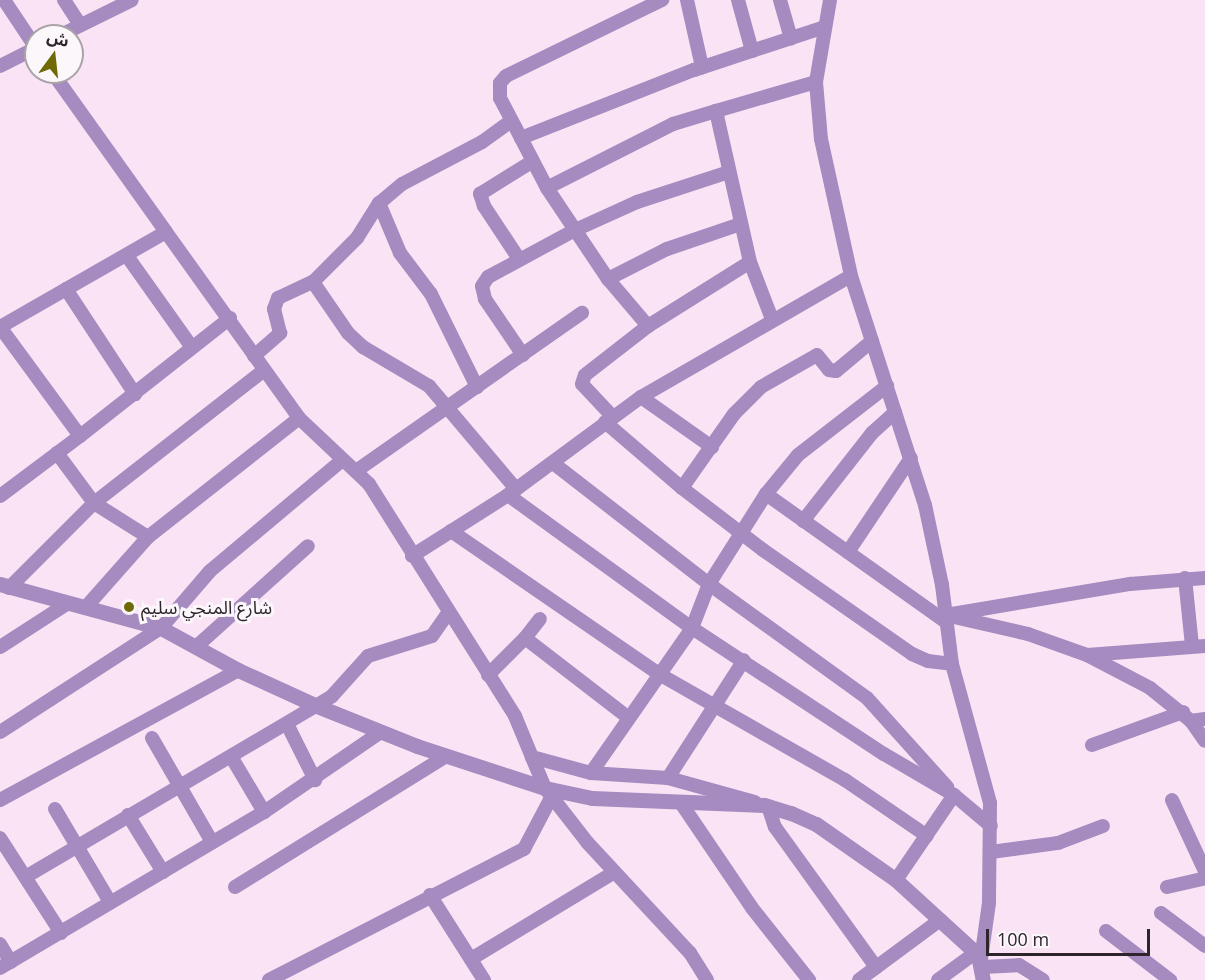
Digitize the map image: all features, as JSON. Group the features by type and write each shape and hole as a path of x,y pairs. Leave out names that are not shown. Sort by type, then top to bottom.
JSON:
{"street":[{"path":"4,0 24,30"},
{"path":"64,0 79,24"},
{"path":"82,24 132,0"},
{"path":"648,326 608,279 573,231 547,189 499,93 506,76 662,0"},
{"path":"687,0 702,67"},
{"path":"738,0 752,51"},
{"path":"780,0 790,38"},
{"path":"830,0 816,82 821,139 851,276 911,458 934,544 951,664 984,771 991,826 991,852 989,903 981,965"},
{"path":"521,138 702,67 825,27"},
{"path":"0,66 24,54"},
{"path":"547,189 673,124 816,82"},
{"path":"61,84 230,318 254,356 299,418 341,461 369,484 412,556 515,716 549,792 613,873 690,953 706,979"},
{"path":"716,111 750,262 772,319"},
{"path":"254,356 280,333 274,309 278,297 313,282 357,238 379,203 402,184 482,142 511,121"},
{"path":"519,259 484,206 480,194 533,161"},
{"path":"523,355 485,299 482,286 488,277 573,231 683,184 729,172"},
{"path":"379,203 400,253 431,294 477,387"},
{"path":"608,279 667,249 741,224"},
{"path":"80,436 0,327 166,232"},
{"path":"127,256 192,346"},
{"path":"750,262 648,326 582,380 609,419 682,488 912,654 928,661 951,664"},
{"path":"412,556 512,492 641,397 772,319 851,276"},
{"path":"313,282 348,333 363,347 429,386 512,492 692,628 884,754 954,795"},
{"path":"66,289 135,394"},
{"path":"356,471 447,410 582,313"},
{"path":"0,495 135,394 192,346 230,318"},
{"path":"682,488 746,399 761,387 813,356 819,356 829,370 836,371 872,341"},
{"path":"4,586 94,503 264,370"},
{"path":"591,773 692,628 709,584 766,494 798,455 887,386"},
{"path":"641,397 712,447"},
{"path":"803,521 872,433 895,412"},
{"path":"86,607 148,537 299,418"},
{"path":"57,453 94,503 148,537"},
{"path":"848,552 911,458"},
{"path":"0,732 161,628 210,571 341,461"},
{"path":"553,462 709,584 867,698 954,795 991,826"},
{"path":"766,494 946,618 994,624 1087,655 1142,683 1193,717 1205,741"},
{"path":"451,531 659,674 845,780 927,836"},
{"path":"197,646 308,546"},
{"path":"946,618 1185,578 1205,578"},
{"path":"1087,655 1199,646 1185,578"},
{"path":"4,586 161,628 238,670 317,706 381,732 549,792 592,798 766,805"},
{"path":"0,647 68,603"},
{"path":"27,876 128,815 232,758 317,706 339,691 368,656 432,636 448,613"},
{"path":"488,675 525,638 540,619"},
{"path":"525,638 628,718"},
{"path":"668,778 744,660"},
{"path":"0,800 238,670"},
{"path":"1092,745 1193,717"},
{"path":"287,724 315,780"},
{"path":"0,944 5,965 264,812 315,780 381,732"},
{"path":"152,738 178,787 212,842"},
{"path":"235,887 446,756"},
{"path":"532,757 591,773 668,778 766,805 816,824 896,880 940,920 981,965"},
{"path":"232,758 264,812"},
{"path":"269,980 430,895 524,849 549,792"},
{"path":"896,880 954,795"},
{"path":"1172,800 1205,871"},
{"path":"681,803 752,908 809,980"},
{"path":"766,805 775,827 876,967"},
{"path":"55,809 79,845 110,902"},
{"path":"128,815 163,872"},
{"path":"991,852 1058,843 1103,826"},
{"path":"0,838 27,876 61,933"},
{"path":"471,959 613,873"},
{"path":"1167,887 1205,878"},
{"path":"430,895 484,980"},
{"path":"1161,913 1205,946"},
{"path":"859,980 940,920"},
{"path":"1106,931 1170,980"},
{"path":"938,980 981,965 1019,965 1043,980"}],"place":[{"name":"شارع المنجي سليم","path":"129,607"}]}
